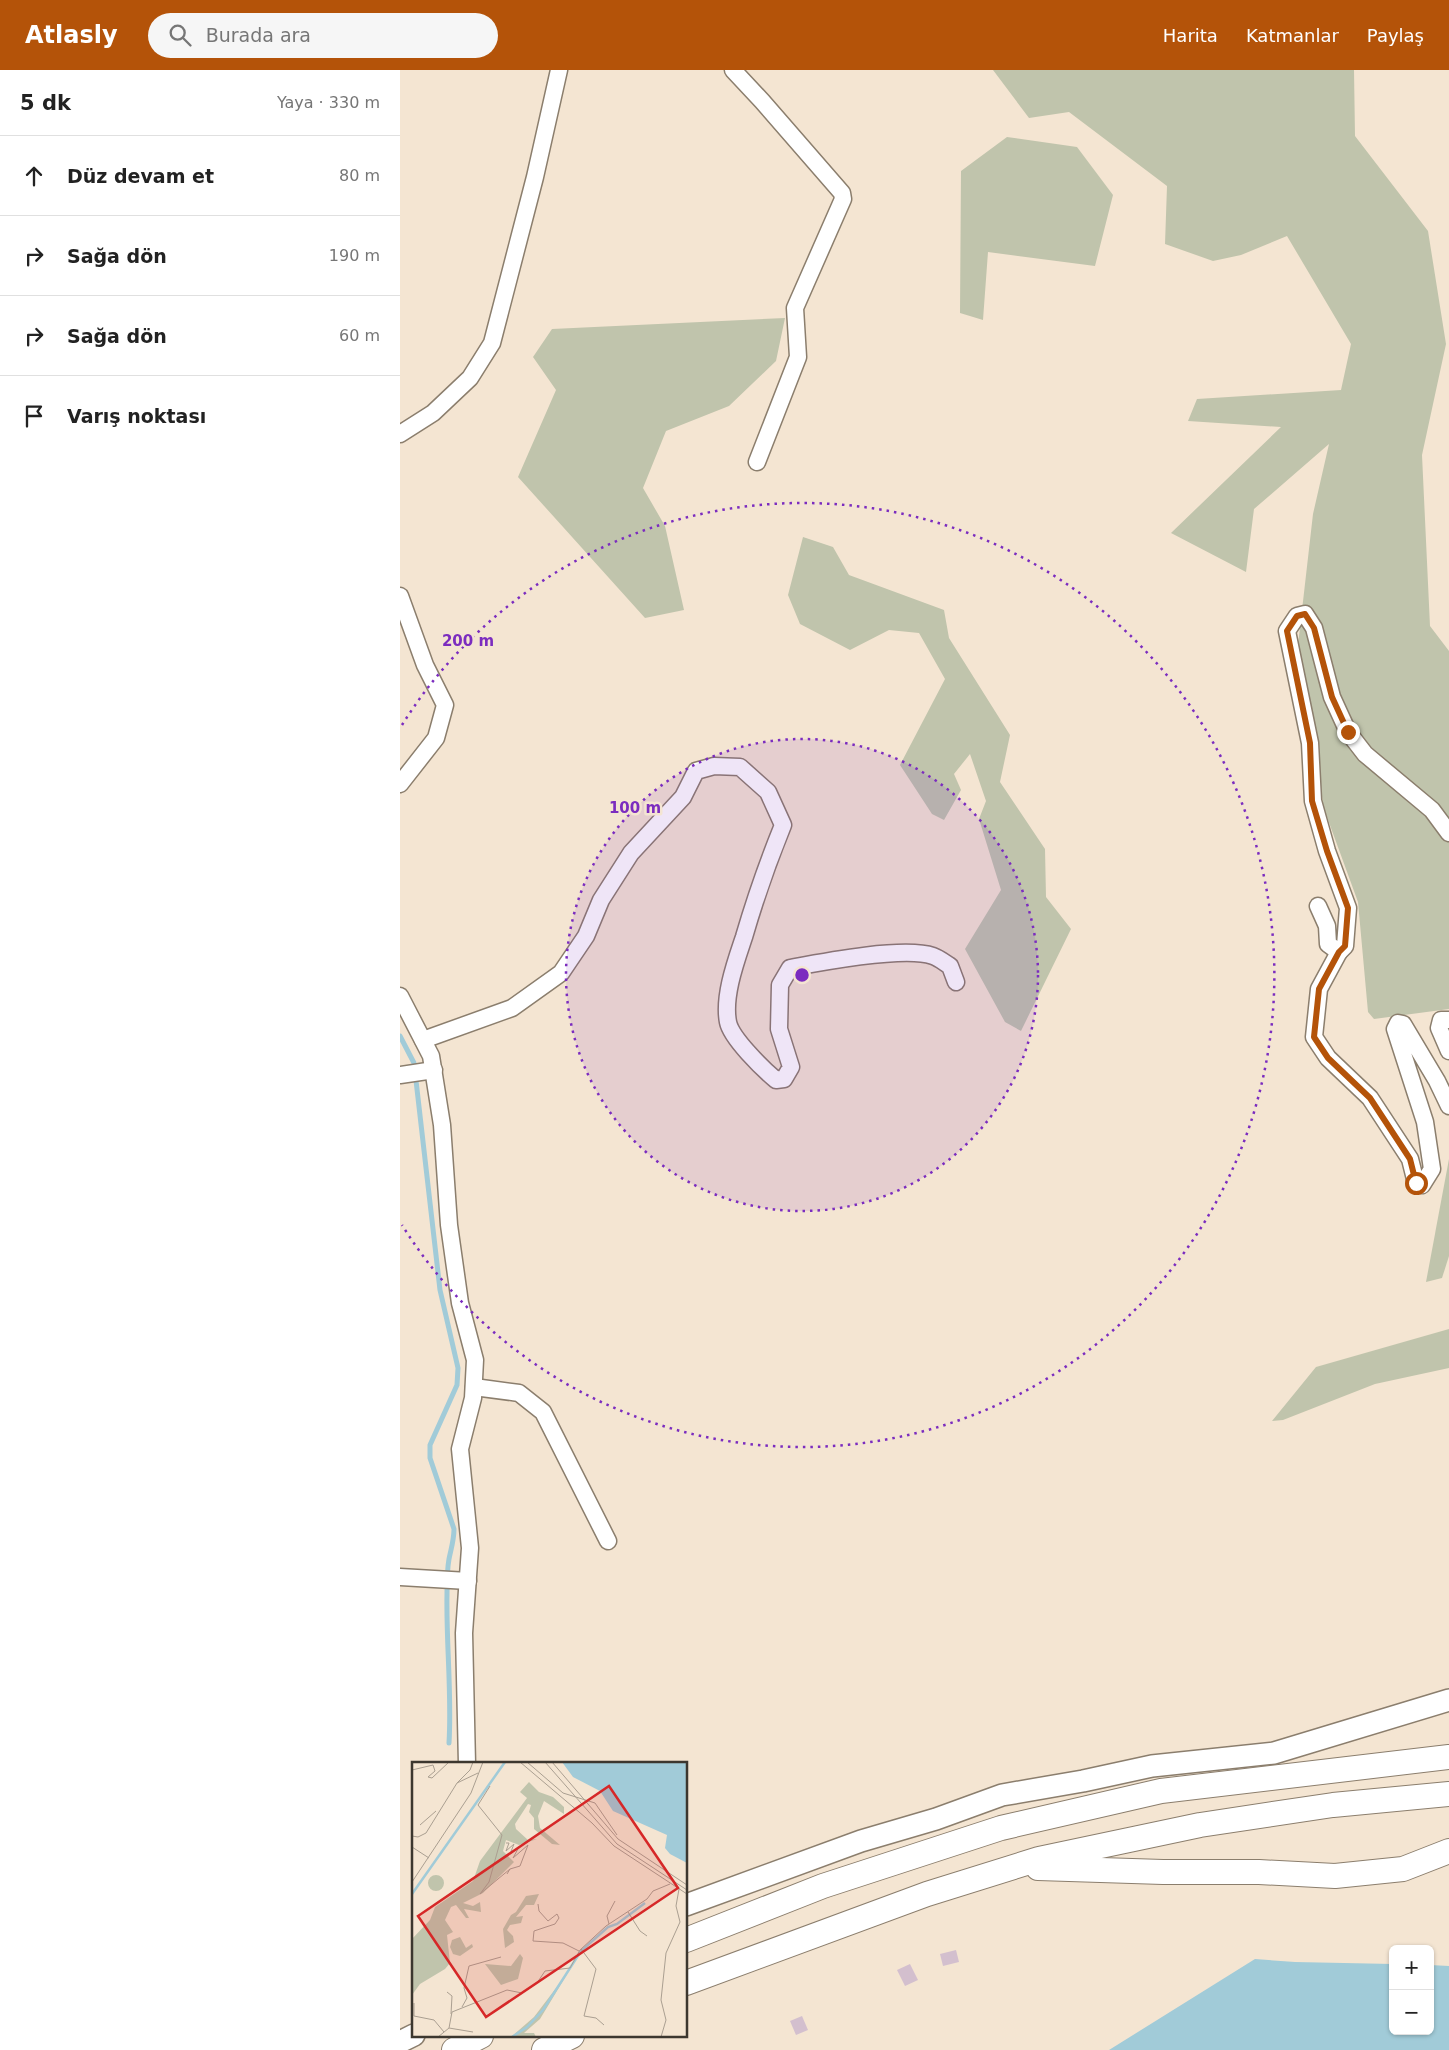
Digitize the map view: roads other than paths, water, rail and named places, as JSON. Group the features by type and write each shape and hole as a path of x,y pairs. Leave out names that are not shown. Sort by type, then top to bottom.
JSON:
{"highway":[{"path":"688,1939 823,1886 1001,1828 1161,1791 1449,1757"},
{"path":"688,1982 927,1894 1039,1859 1200,1825 1333,1805 1449,1794"},
{"path":"1012,1867 1163,1872 1259,1872 1335,1876 1402,1869 1449,1851"},
{"path":"454,2050 477,2038"},
{"path":"544,2050 568,2038"}],"main road":[{"path":"688,1904 861,1841 936,1818 1002,1794 1083,1781 1152,1766 1274,1753 1449,1700"},
{"path":"400,2042 412,2036"}],"street":[{"path":"400,434 433,413 470,378 492,343 535,177 559,70"},
{"path":"732,70 762,101 842,192 843,199 795,308 798,357 757,462"},
{"path":"400,596 425,665 446,705 436,738 400,784"},
{"path":"1449,833 1432,810 1364,754 1348,732 1332,697 1314,628 1305,614 1297,616 1287,631 1310,743 1312,801 1327,851 1348,908 1345,946 1339,952 1319,989 1314,1037 1328,1058 1370,1098 1410,1159 1416,1183 1422,1186 1432,1169 1425,1122 1395,1029 1398,1023 1403,1024 1437,1081 1449,1106"},
{"path":"423,1040 512,1008 561,973 586,936 601,900 631,853 683,797 696,771 714,766 740,767 768,792 783,825 754,903 737,957 727,1005 728,1024 753,1060 776,1080 784,1079 791,1067 779,1029 780,985 790,968 827,961 902,953 932,956 938,959 950,966 956,982"},
{"path":"1318,906 1327,926 1328,944 1339,952"},
{"path":"400,996 432,1056 442,1125 449,1225 460,1303 475,1360 473,1398 460,1449 470,1548 464,1633 467,1762"},
{"path":"1449,1020 1441,1020 1439,1028 1449,1051"},
{"path":"400,1075 434,1070"},
{"path":"474,1386 519,1393 543,1412 608,1541"},
{"path":"400,1577 468,1581"}],"water":[{"path":"1255,1959 1295,1962 1389,1964 1389,2035 1434,2035 1434,1965 1449,1966 1449,2050 1109,2050"}],"waterway":[{"path":"400,1036 414,1063 440,1290 458,1368 457,1385 430,1445 430,1458 454,1529 447,1581 449,1743"}]}
